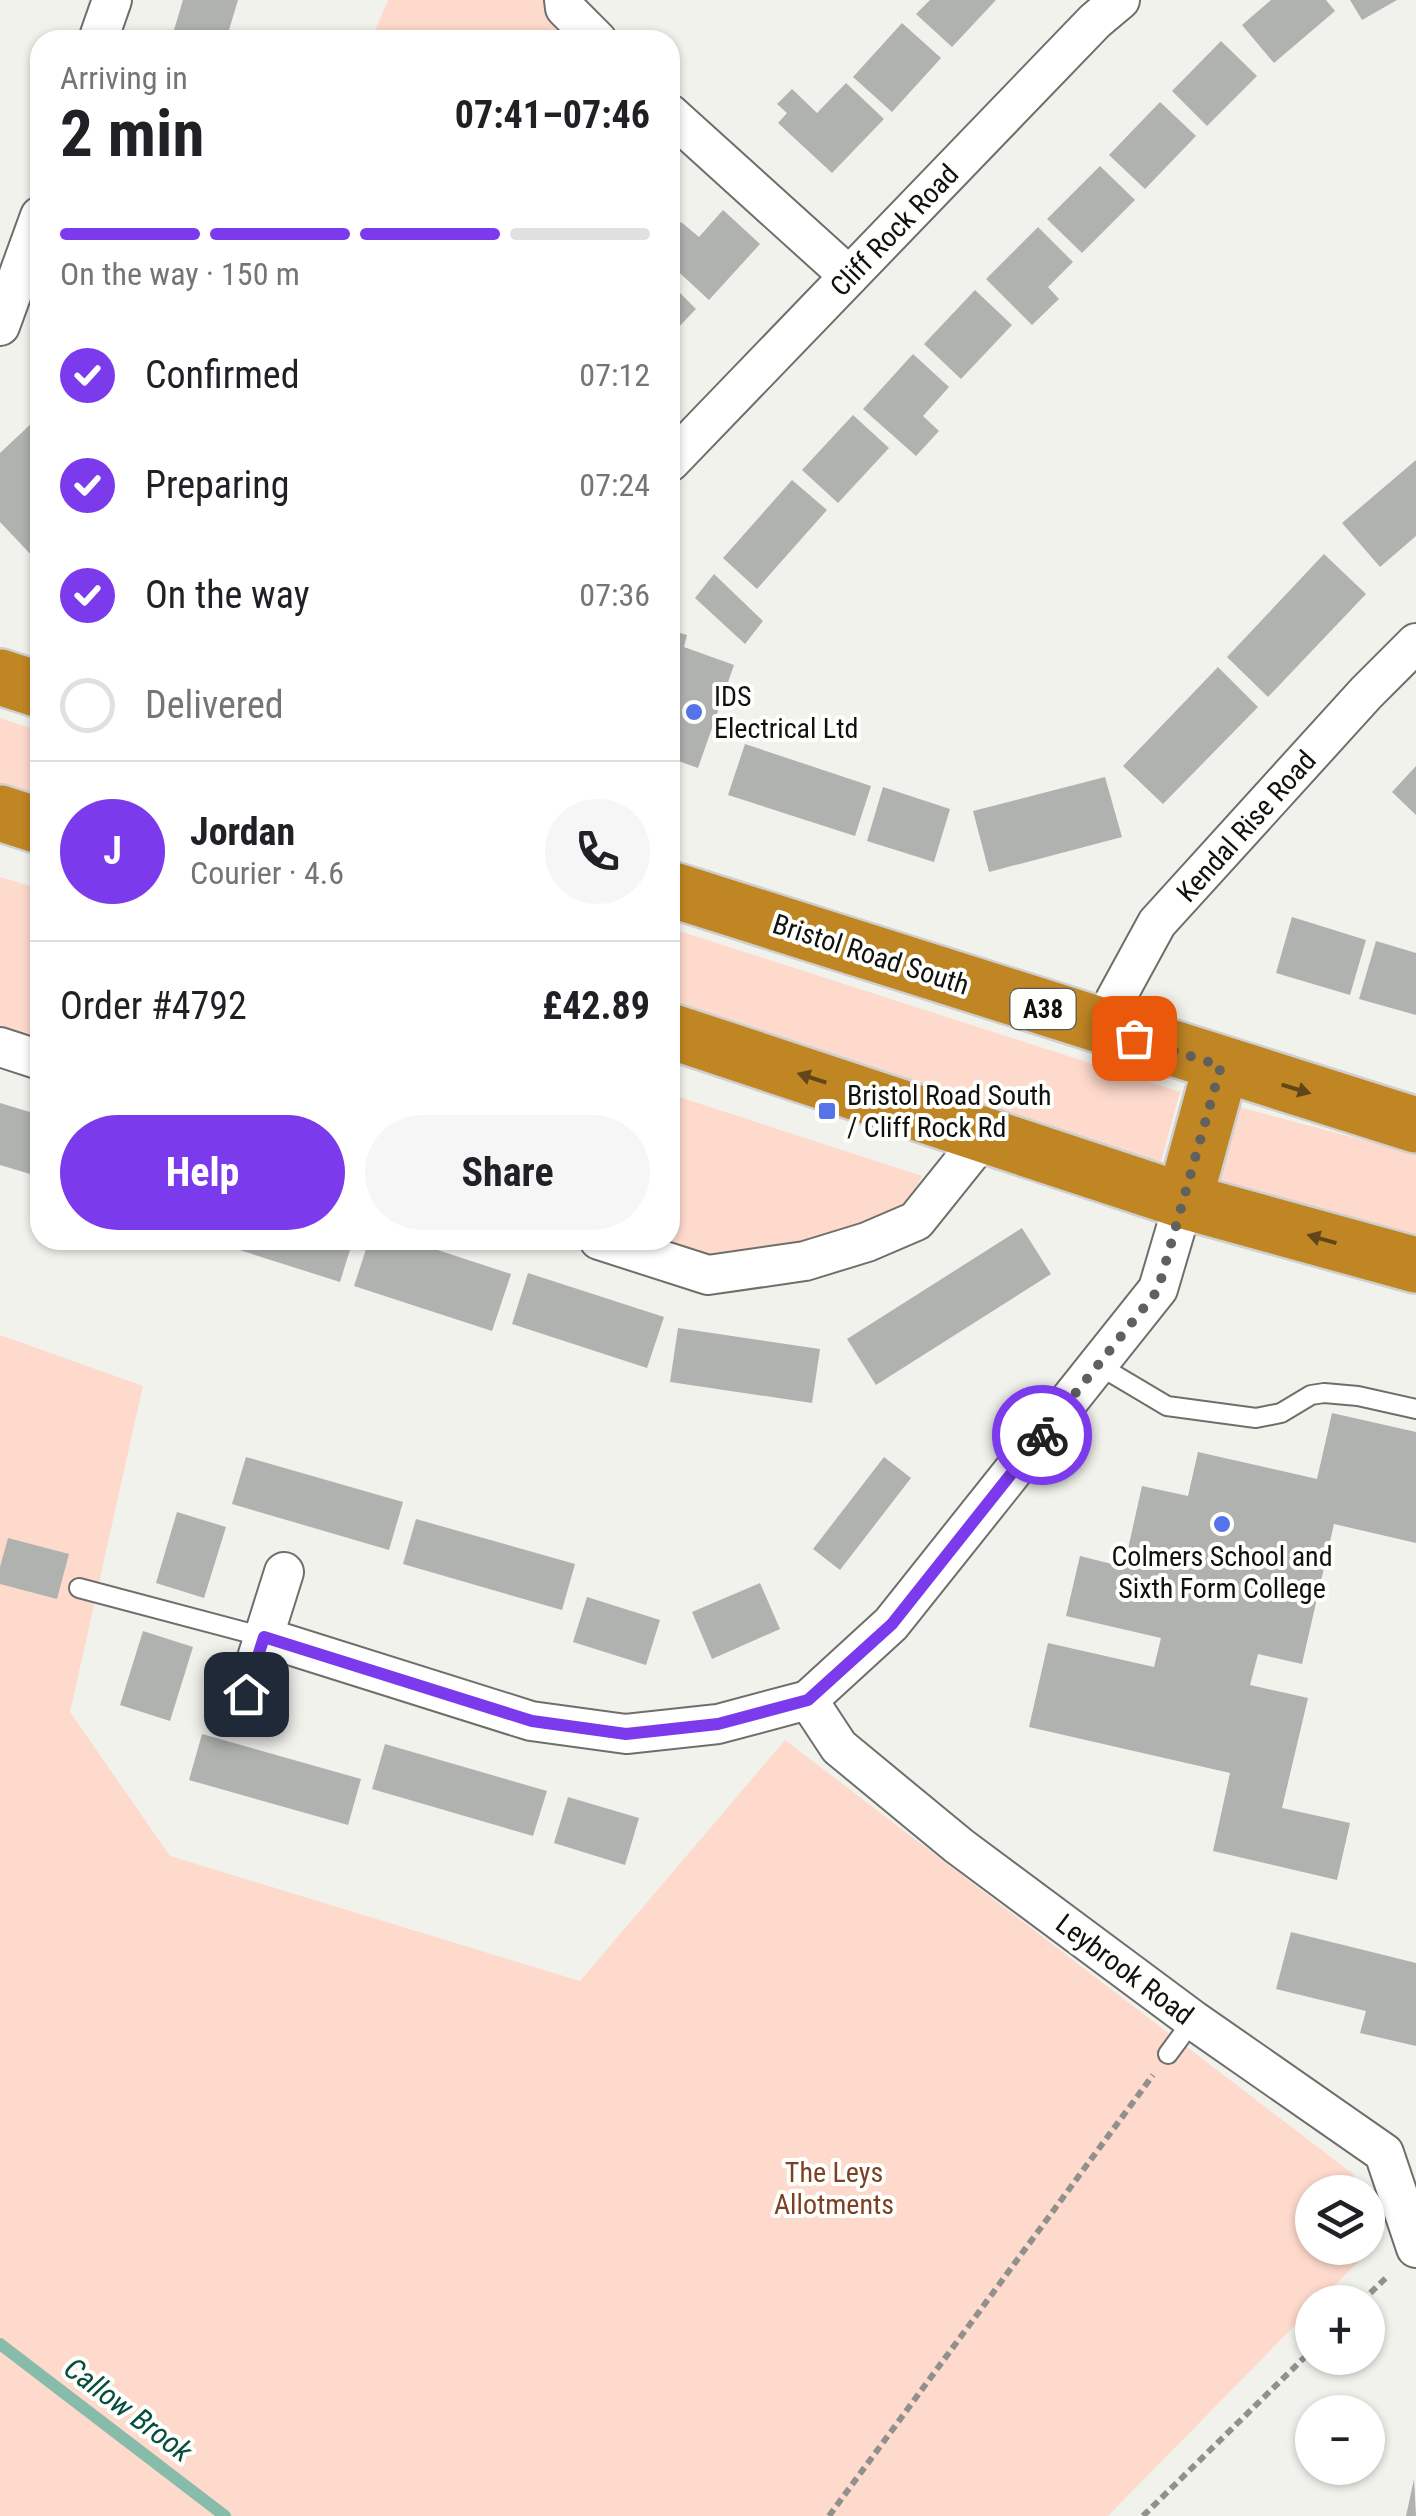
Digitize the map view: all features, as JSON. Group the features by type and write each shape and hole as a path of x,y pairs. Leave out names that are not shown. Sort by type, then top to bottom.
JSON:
{"highway":[{"path":"0,677 30,687"},
{"path":"0,813 30,823"},
{"name":"Bristol Road South","path":"680,893 1416,1125"},
{"path":"680,1034 1184,1200 1416,1265"},
{"path":"1184,1200 1221,1066"}],"street":[{"path":"102,30 112,0"},
{"path":"564,0 566,8 587,30"},
{"name":"Cliff Rock Road","path":"680,452 1081,35 1120,0"},
{"path":"680,123 849,276"},
{"path":"0,326 30,244"},
{"name":"Kendal Rise Road","path":"1106,1029 1116,1000 1158,923 1416,643"},
{"path":"0,1047 30,1057"},
{"path":"630,1250 708,1275 804,1260 867,1242 916,1220 985,1134"},
{"path":"264,1637 532,1721 626,1734 718,1724 808,1700 892,1624 1158,1290 1184,1200"},
{"path":"246,1694 284,1572"},
{"name":"Leybrook Road","path":"808,1700 838,1747 959,1846 1194,2020 1384,2153 1416,2248"}],"lane":[{"path":"1098,1365 1166,1406 1256,1418 1281,1413 1311,1395 1324,1394 1358,1396 1416,1408"},
{"path":"79,1588 264,1637"},
{"path":"1168,2054 1194,2020"}],"path":[{"path":"829,2516 1168,2054"},
{"path":"1143,2516 1295,2367"}],"green space":[{"path":"388,0 544,0 556,30 375,30"},
{"path":"0,718 30,728 30,804 0,795"},
{"path":"0,877 30,886 30,1044 0,1035"},
{"path":"680,931 1180,1092 1157,1176 680,1019"},
{"path":"680,1097 922,1176 899,1207 833,1235 718,1256 674,1250 680,1250"},
{"path":"1231,1105 1416,1154 1416,1251 1208,1191"},
{"name":"The Leys Allotments","path":"0,1335 143,1386 70,1712 170,1856 580,1981 785,1740 1353,2174 1295,2175 1295,2265 1355,2265 1335,2285 1295,2285 1295,2325 1108,2516 0,2516"}],"building":[{"path":"183,0 238,0 229,30 174,30"},
{"path":"930,0 996,0 952,47 916,14"},
{"path":"1271,0 1326,0 1335,11 1274,63 1242,25"},
{"path":"1350,0 1397,0 1362,20"},
{"path":"902,23 941,58 892,112 853,77"},
{"path":"1221,41 1257,76 1207,126 1172,91"},
{"path":"846,83 884,119 832,173 778,123 787,113 777,104 792,89 817,113"},
{"path":"1160,102 1196,136 1145,189 1109,155"},
{"path":"1100,166 1135,200 1082,253 1047,219"},
{"path":"723,210 760,244 709,300 680,273 680,223 699,237"},
{"path":"1038,227 1073,262 1048,287 1059,299 1032,325 986,279"},
{"path":"975,290 1012,325 961,379 924,344"},
{"path":"680,293 696,309 680,326"},
{"path":"913,354 949,387 923,416 939,431 916,456 863,409"},
{"path":"853,415 889,448 838,503 802,470"},
{"path":"30,425 30,554 0,522 0,453"},
{"path":"1416,460 1416,536 1380,567 1342,523"},
{"path":"792,480 827,510 757,589 723,558"},
{"path":"1324,554 1366,594 1268,697 1227,657"},
{"path":"714,574 763,621 745,644 695,598"},
{"name":"IDS Electrical Ltd","path":"680,633 687,635 684,647 734,665 698,768 680,762"},
{"path":"1218,667 1258,707 1163,804 1123,766"},
{"path":"745,744 871,786 855,836 728,795"},
{"path":"1416,766 1416,815 1392,792"},
{"path":"1105,777 1122,837 989,872 973,811"},
{"path":"883,787 950,809 934,862 867,841"},
{"path":"1292,917 1366,940 1350,995 1276,973"},
{"path":"1376,941 1416,953 1416,1015 1359,999"},
{"path":"0,1103 30,1112 30,1174 0,1165"},
{"path":"1022,1228 1051,1274 876,1385 847,1339"},
{"path":"239,1250 350,1250 340,1282"},
{"path":"366,1250 438,1250 511,1274 492,1331 354,1286"},
{"path":"528,1273 664,1317 647,1368 512,1324"},
{"path":"678,1328 820,1349 812,1403 670,1382"},
{"path":"1332,1413 1416,1432 1416,1543 1334,1524 1302,1664 1258,1654 1250,1685 1308,1698 1282,1808 1350,1823 1337,1880 1213,1851 1230,1773 1029,1727 1048,1643 1154,1667 1161,1638 1066,1616 1080,1556 1124,1567 1142,1486 1188,1496 1198,1452 1317,1479"},
{"path":"246,1457 403,1502 389,1550 232,1504"},
{"path":"884,1457 911,1478 840,1570 813,1549"},
{"path":"177,1512 226,1527 204,1598 156,1583"},
{"path":"416,1519 575,1564 562,1610 403,1564"},
{"path":"8,1538 69,1554 57,1599 0,1584"},
{"path":"760,1583 780,1629 712,1659 692,1612"},
{"path":"587,1597 660,1620 646,1665 573,1642"},
{"path":"143,1631 193,1647 170,1721 120,1705"},
{"path":"202,1734 361,1779 348,1825 189,1780"},
{"path":"385,1744 547,1791 533,1836 372,1789"},
{"path":"568,1797 639,1818 625,1865 554,1843"},
{"path":"1291,1932 1416,1963 1416,2046 1360,2033 1366,2011 1276,1989"},
{"path":"1414,2479 1416,2516 1406,2516"}],"waterway":[{"name":"Callow Brook","path":"0,2344 225,2516"}],"way so far":[{"path":"1042,1435 1158,1290 1221,1066 1134,1038"}],"place":[{"name":"IDS Electrical Ltd","path":"694,712"},
{"name":"Bristol Road South / Cliff Rock Rd","path":"827,1111"},
{"name":"Colmers School and Sixth Form College","path":"1222,1524"}],"route":[{"path":"246,1694 264,1637 532,1721 626,1734 718,1724 808,1700 892,1624 1042,1435"}]}
